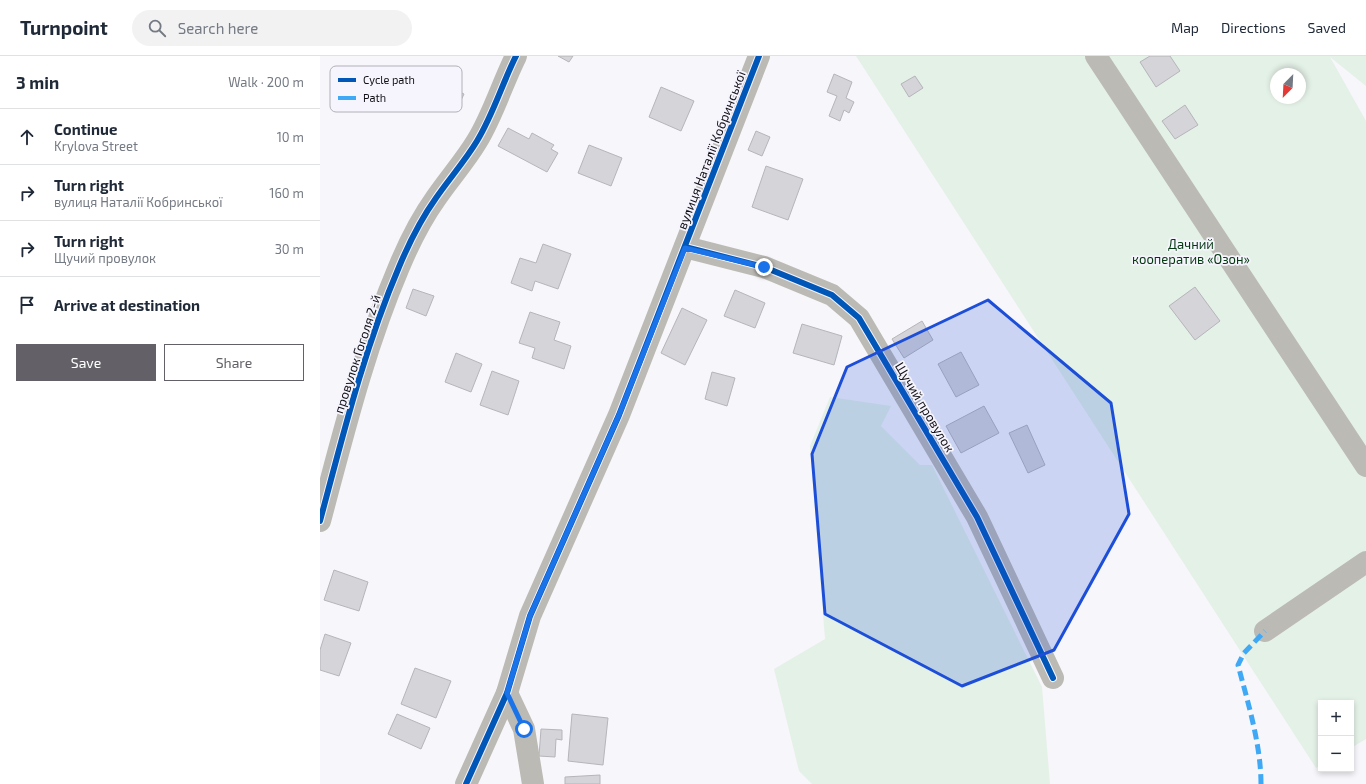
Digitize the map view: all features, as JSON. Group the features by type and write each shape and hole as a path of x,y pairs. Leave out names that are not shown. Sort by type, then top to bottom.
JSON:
{"street":[{"name":"провулок Гоголя 2-й","path":"320,521 358,380 399,267 417,228 484,129 516,56"},
{"name":"вулиця Наталії Кобринської","path":"466,784 507,693 530,616 619,415 759,56"},
{"path":"1096,56 1366,466"},
{"name":"Щучий провулок","path":"685,248 764,267 832,295 859,318 977,517 1053,678"},
{"path":"1265,630 1366,562"},
{"path":"507,693 524,729 533,784"}],"highlighted area":[{"path":"988,300 1111,403 1129,514 1054,650 962,686 825,614 812,454 847,367"}],"green space":[{"name":"Дачний кооператив «Озон»","path":"856,56 1366,56 1366,86 1330,57 1366,121 1366,739 1354,746 1354,700 1318,700 1318,767 1316,768"},
{"path":"830,397 891,406 881,426 920,465 932,465 1042,687 1050,784 812,784 799,771 774,669 825,639 810,446"}],"building":[{"path":"558,56 573,56 569,62"},
{"path":"1150,56 1170,56 1180,71 1156,87 1140,62"},
{"path":"834,74 852,82 846,98 854,102 849,113 844,110 840,121 829,116 837,96 827,92"},
{"path":"915,76 923,88 909,97 901,84"},
{"path":"661,87 694,101 681,131 649,117"},
{"path":"1185,105 1198,125 1175,139 1162,121"},
{"path":"508,128 529,139 532,133 554,145 551,149 558,153 547,172 498,146"},
{"path":"756,131 770,137 762,156 748,150"},
{"path":"589,145 622,158 611,186 578,173"},
{"path":"766,166 803,179 788,220 752,207"},
{"path":"543,244 571,254 558,289 535,281 532,291 511,283 520,258 536,263"},
{"path":"1195,287 1220,321 1195,340 1169,306"},
{"path":"413,289 434,296 426,316 406,308"},
{"path":"735,290 765,303 755,328 724,316"},
{"path":"682,308 707,320 685,365 661,353"},
{"path":"530,312 560,322 554,340 571,346 564,369 532,358 535,348 519,343"},
{"path":"922,321 933,340 904,358 892,339"},
{"path":"802,324 842,336 834,365 793,353"},
{"path":"961,352 979,385 956,397 938,364"},
{"path":"456,353 482,364 471,392 445,382"},
{"path":"492,371 519,381 508,415 480,405"},
{"path":"712,372 735,378 727,406 705,399"},
{"path":"984,406 999,433 961,453 946,426"},
{"path":"1027,425 1045,465 1028,473 1009,433"},
{"path":"334,570 368,582 359,611 324,600"},
{"path":"325,634 351,643 339,676 320,670 320,650"},
{"path":"415,668 451,681 436,718 401,704"},
{"path":"397,714 430,728 421,749 388,734"},
{"path":"572,714 608,718 603,765 568,761"},
{"path":"541,729 562,730 562,740 556,739 555,757 539,756"},
{"path":"600,775 600,784 565,784 565,777"}],"marked path":[{"path":"1261,784 1259,754 1250,709 1238,665 1244,653 1265,631"}],"cycle path":[{"path":"320,521 346,424 365,361 386,298 399,267 425,214 467,156 483,131 516,56"},
{"path":"466,784 507,693 530,616 619,415 759,56"},
{"path":"685,247 764,267 832,295 859,318 977,517 1053,678"}],"route":[{"path":"524,729 507,693 530,616 619,415 685,248 764,267"}]}
